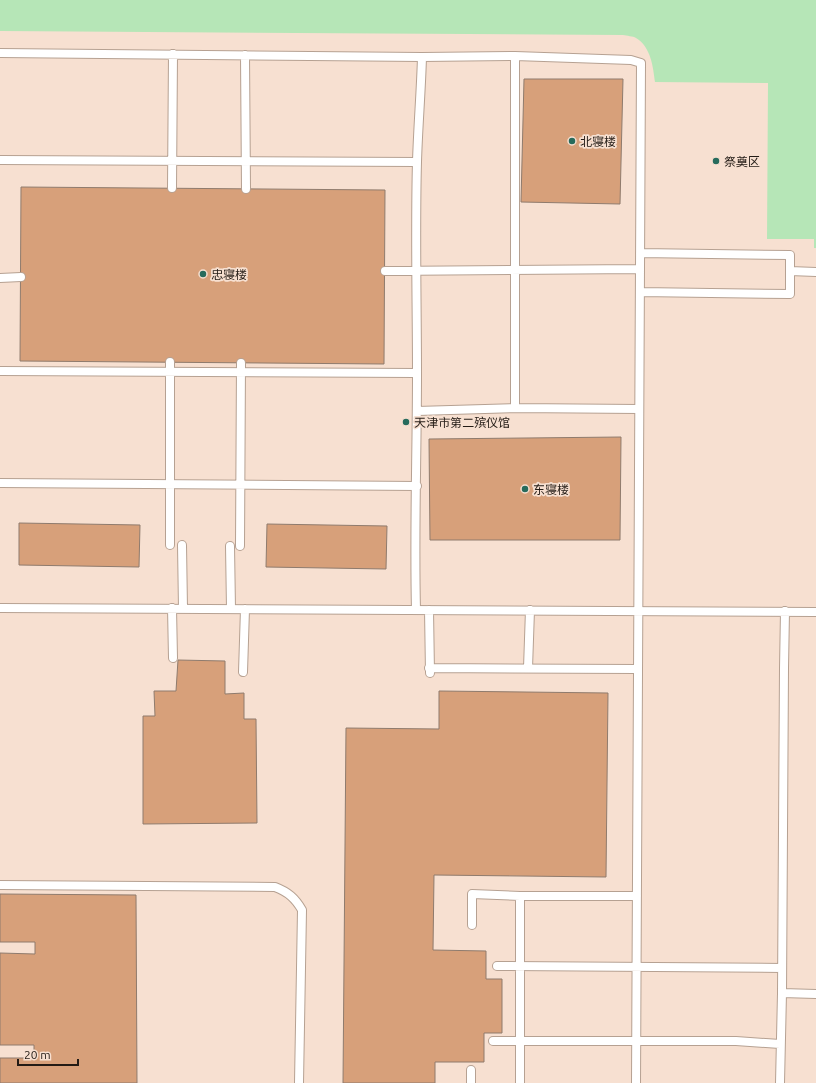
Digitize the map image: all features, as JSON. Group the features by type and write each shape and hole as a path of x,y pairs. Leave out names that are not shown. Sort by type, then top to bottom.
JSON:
{"lane":[{"path":"0,53 422,57 515,56 631,60 641,63 636,1083"},
{"path":"172,188 173,54"},
{"path":"245,55 246,189"},
{"path":"515,56 515,408"},
{"path":"416,610 415,548 418,373 416,271 417,162 422,57"},
{"path":"0,160 417,162"},
{"path":"640,253 790,255 790,294 640,292"},
{"path":"385,271 640,269"},
{"path":"790,271 816,272"},
{"path":"0,278 21,277"},
{"path":"170,362 170,546"},
{"path":"240,546 241,363"},
{"path":"0,371 418,373"},
{"path":"417,411 515,408 639,409"},
{"path":"0,483 417,486"},
{"path":"182,546 182,609"},
{"path":"230,546 231,609"},
{"path":"0,608 816,612"},
{"path":"172,608 173,658"},
{"path":"243,672 245,609"},
{"path":"429,610 430,670 528,668 638,669"},
{"path":"528,668 530,610"},
{"path":"780,1083 785,611"},
{"path":"0,885 275,887 286,891 295,898 302,910 299,1083"},
{"path":"472,925 472,894 520,896 637,896"},
{"path":"520,896 520,1083"},
{"path":"497,966 782,968"},
{"path":"782,993 816,994"},
{"path":"493,1041 736,1041 780,1044"},
{"path":"471,1070 471,1083"}],"green space":[{"path":"0,0 816,0 816,248 814,248 814,239 767,239 768,83 655,82 648,52 641,42 633,37 623,35 0,31"}],"building":[{"name":"北寝楼","path":"524,79 623,79 620,204 521,202"},
{"name":"忠寝楼","path":"21,187 385,190 384,364 20,361"},
{"name":"东寝楼","path":"621,437 620,540 430,540 429,439"},
{"path":"19,523 140,525 139,567 19,565"},
{"path":"267,524 387,526 386,569 266,567"},
{"path":"178,660 225,661 225,694 244,693 244,719 256,719 257,823 143,824 143,716 155,716 154,691 176,691"},
{"path":"439,691 608,693 606,877 434,875 433,950 486,951 486,979 502,979 502,1033 484,1033 484,1062 435,1062 435,1083 343,1083 346,728 439,729"},
{"path":"0,894 136,895 137,1083 0,1083 0,1058 34,1058 34,1045 0,1045 0,953 35,954 35,942 0,942"}],"place":[{"name":"北寝楼","path":"572,141"},
{"name":"祭奠区","path":"716,161"},
{"name":"忠寝楼","path":"203,274"},
{"name":"天津市第二殡仪馆","path":"406,422"},
{"name":"东寝楼","path":"525,489"}]}
